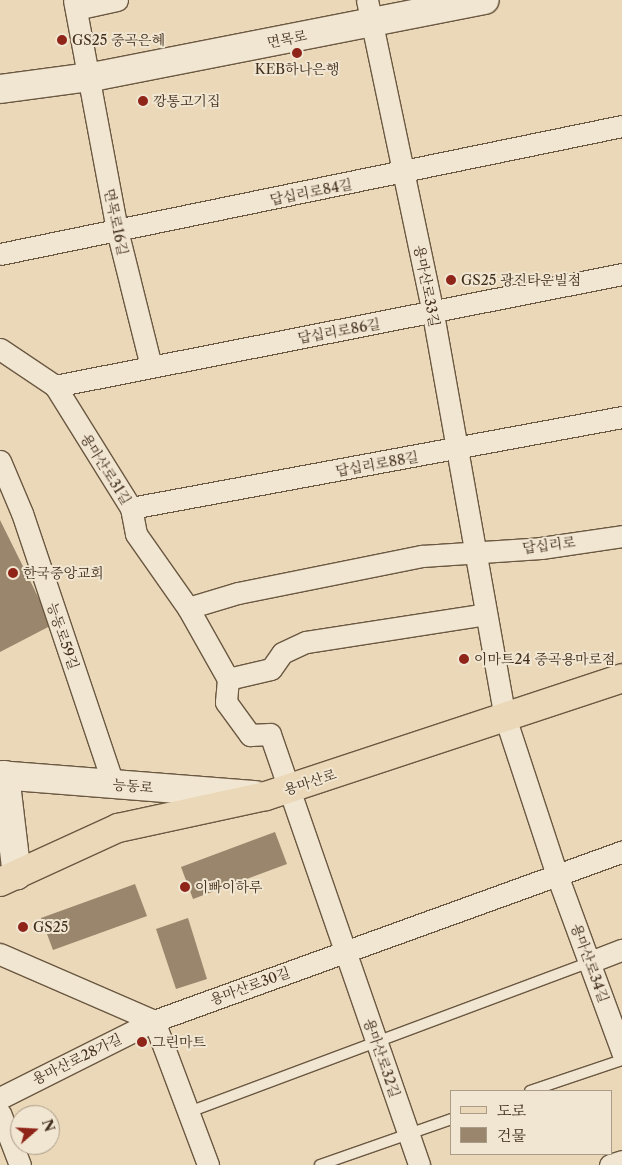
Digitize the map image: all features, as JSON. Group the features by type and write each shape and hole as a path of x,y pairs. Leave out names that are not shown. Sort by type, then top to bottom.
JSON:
{"main road":[{"name":"용마산로","path":"8,879 118,828 277,793 622,678"}],"street":[{"path":"88,77 75,4 117,0"},
{"name":"면목로","path":"0,90 88,77 369,11 485,0"},
{"name":"용마산로33길","path":"369,11 405,174 433,314 505,717"},
{"name":"면목로16길","path":"88,77 117,230 151,366"},
{"name":"답십리로84길","path":"0,254 405,174 622,126"},
{"name":"답십리로86길","path":"55,386 151,366 433,314 622,274"},
{"name":"용마산로31길","path":"0,349 55,386 131,508 136,534 188,608 228,679"},
{"name":"답십리로88길","path":"131,508 456,450 622,417"},
{"name":"능동로59길","path":"0,461 22,513 113,784"},
{"name":"답십리로","path":"475,552 541,548 622,536"},
{"path":"188,608 238,593 422,556 475,552"},
{"path":"277,793 270,734 250,735 226,702 228,679 272,669 282,653 306,642 486,614"},
{"name":"용마산로34길","path":"505,717 557,874 620,1042"},
{"path":"2,773 8,879"},
{"name":"능동로","path":"2,773 113,784 277,793"},
{"name":"용마산로32길","path":"277,793 345,951 420,1165"},
{"path":"345,951 622,852"},
{"path":"590,962 622,950"},
{"name":"용마산로30길","path":"154,1021 345,951"},
{"path":"0,954 154,1021 208,1165"},
{"name":"용마산로28가길","path":"0,1098 154,1021"},
{"path":"0,1113 20,1165"},
{"path":"610,1165 622,1161"}],"lane":[{"path":"188,1112 378,1044 590,962"},
{"path":"533,1090 622,1060"},
{"path":"320,1165 450,1119"}],"building":[{"name":"한국중앙교회","path":"0,520 52,625 0,652"},
{"path":"275,832 287,864 193,899 181,867"},
{"path":"135,884 147,916 53,950 41,918"},
{"path":"188,918 207,979 176,989 156,929"}],"place":[{"name":"GS25 중곡은혜","path":"62,40"},
{"name":"KEB하나은행","path":"297,53"},
{"name":"깡통고기집","path":"143,101"},
{"name":"GS25 광진타운빌점","path":"451,280"},
{"name":"한국중앙교회","path":"13,573"},
{"name":"이마트24 중곡용마로점","path":"464,659"},
{"name":"이빠이하루","path":"185,887"},
{"name":"GS25","path":"23,927"},
{"name":"그린마트","path":"142,1042"}]}
